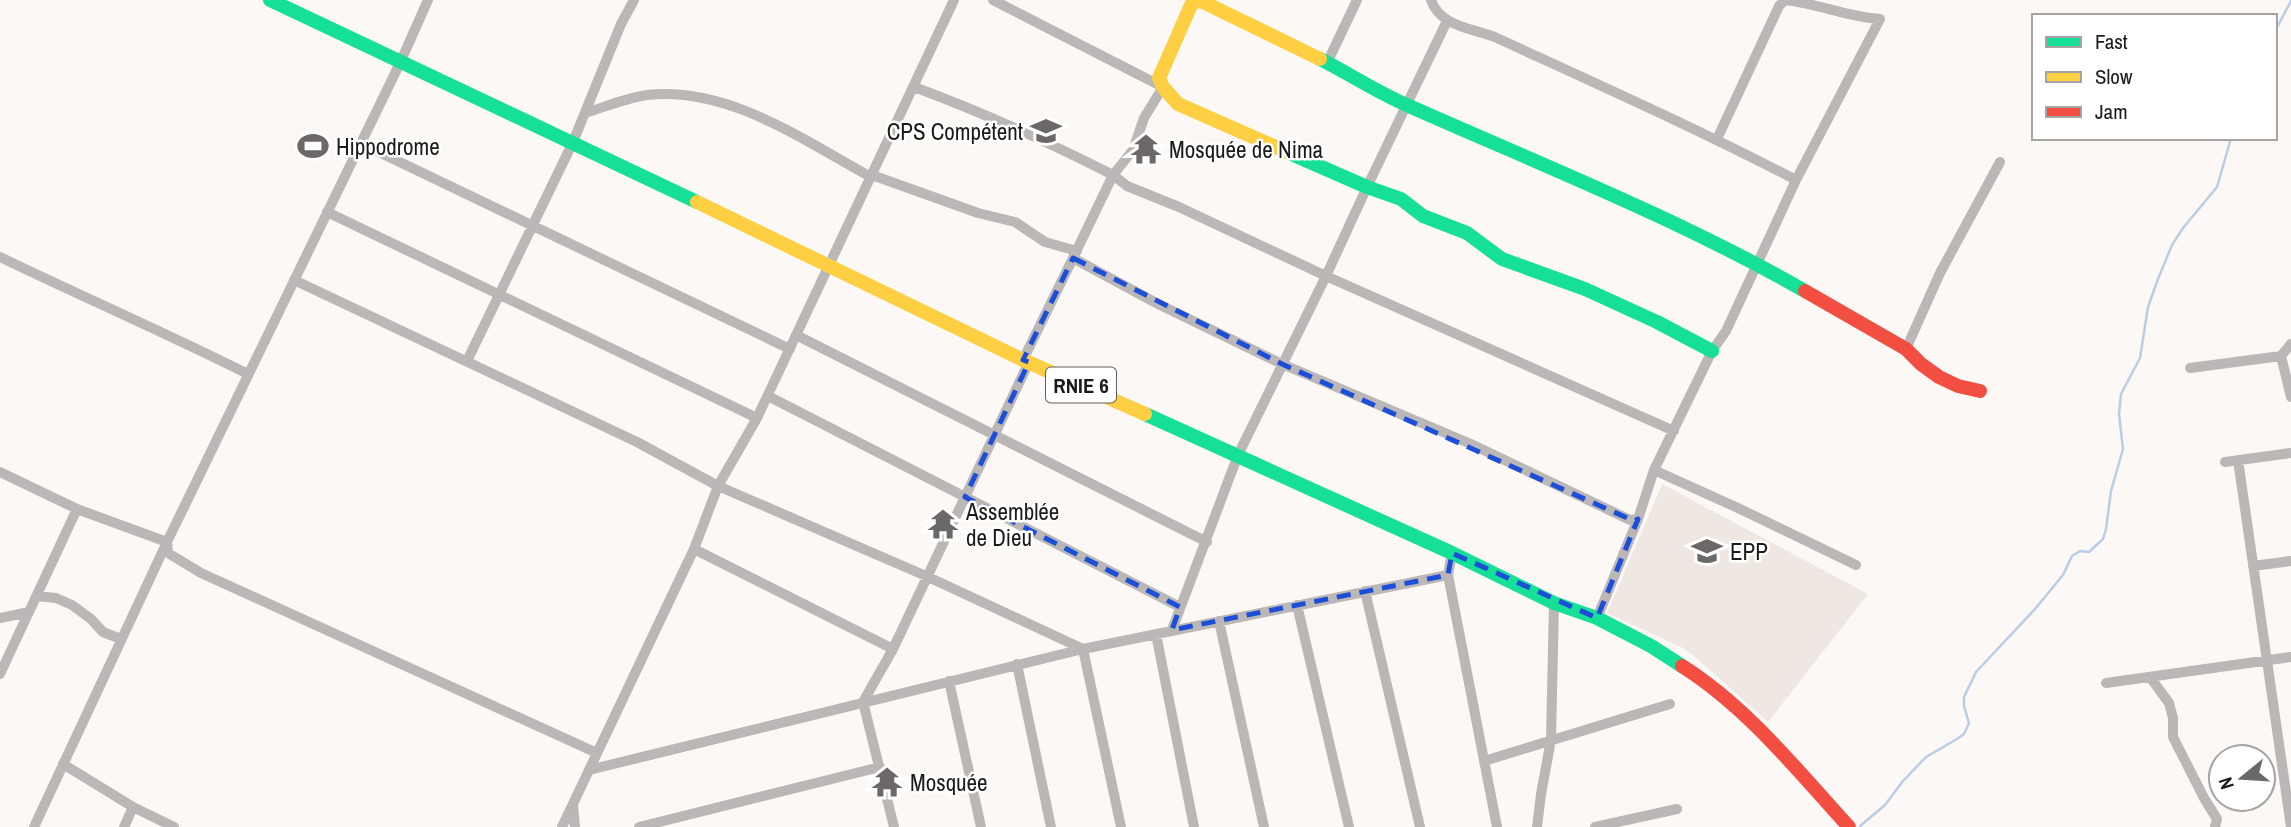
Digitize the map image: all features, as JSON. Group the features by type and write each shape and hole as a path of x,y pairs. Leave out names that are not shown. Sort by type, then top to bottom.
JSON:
{"main road":[{"name":"RNIE 6","path":"270,0 400,64 573,142 1026,361 1452,553 1554,603 1597,618 1701,677 1756,726 1849,827"},
{"path":"1712,351 1585,289 1502,260 1467,233 1423,216 1401,199 1367,187 1178,104 1159,78 1191,5 1197,1 1203,2 1327,63 1406,106 1547,166 1758,264 1906,349 1919,364 1960,389 1980,391"}],"street":[{"path":"34,827 167,542 400,64 428,0"},
{"path":"467,361 573,142 621,24 634,0"},
{"path":"562,827 694,549 718,486 768,396 954,0"},
{"path":"894,827 863,702 892,649 995,435 1026,361 1113,175 1133,150 1144,118 1163,87 993,0"},
{"path":"1327,63 1357,0"},
{"path":"1431,0 1437,14 1447,21 1489,35 1717,139 1796,180"},
{"path":"1597,618 1638,519 1654,470 1712,351 1726,331 1796,180 1880,19 1859,18 1845,12 1785,0 1779,6 1717,139"},
{"path":"1172,630 1238,455 1447,21"},
{"path":"914,87 1020,129 1113,175 1126,187 1179,207 1326,276 1674,431"},
{"path":"584,113 648,95 716,101 747,110 872,176 978,213 1015,222 1045,242 1075,255 1158,304 1282,364 1471,444 1630,520 1638,519"},
{"path":"360,143 790,349"},
{"path":"1906,349 1940,273 2000,162"},
{"path":"1106,190 1126,187"},
{"path":"327,212 757,418"},
{"path":"0,257 248,374"},
{"path":"294,280 637,442 718,486 926,576 1083,649"},
{"path":"796,335 1207,542"},
{"path":"2190,368 2281,356 2291,344"},
{"path":"2281,356 2291,397"},
{"path":"768,396 1181,607"},
{"path":"2225,462 2291,453"},
{"path":"2238,460 2291,827"},
{"path":"1654,470 1856,565"},
{"path":"0,472 77,509 167,542"},
{"path":"0,674 77,509"},
{"path":"167,542 168,553 201,573 597,753"},
{"path":"694,549 892,649"},
{"path":"1452,553 1448,575 1497,827"},
{"path":"2253,566 2291,561"},
{"path":"589,770 1083,649 1448,575"},
{"path":"1365,591 1420,827"},
{"path":"37,596 56,598 72,605 103,632 121,639"},
{"path":"1537,827 1551,740 1554,603"},
{"path":"1297,605 1349,827"},
{"path":"0,618 29,612"},
{"path":"1220,621 1264,827"},
{"path":"1156,634 1194,827"},
{"path":"1083,649 1121,827"},
{"path":"2106,683 2291,657"},
{"path":"1017,664 1051,827"},
{"path":"2150,677 2169,703 2173,718 2173,737 2217,819 2215,827"},
{"path":"949,681 981,827"},
{"path":"1484,761 1670,704"},
{"path":"63,764 134,807 174,827"},
{"path":"639,827 880,767"},
{"path":"573,804 575,827"},
{"path":"124,827 134,807"},
{"path":"1595,827 1676,809"}],"highlighted area":[{"path":"1073,258 1282,364 1634,521 1638,519 1597,618 1452,553 1448,575 1172,630 1180,607 965,497 1029,362 1023,360"}],"shaded area":[{"path":"1662,484 1868,594 1768,722 1683,648 1607,613"}],"waterway":[{"path":"2277,27 2291,1"},
{"path":"1860,826 1885,805 1926,757 1964,734 1969,723 1964,697 1976,672 2035,609 2063,575 2072,556 2080,551 2089,552 2103,539 2111,491 2123,449 2119,414 2121,394 2140,358 2148,307 2172,245 2217,187 2230,140"}],"traffic: fast":[{"path":"270,0 697,202"},
{"path":"1320,59 1398,101 1659,216 1805,291"},
{"path":"1287,152 1401,199 1423,216 1467,233 1502,259 1585,289 1712,351"},
{"path":"1145,414 1452,553 1554,603 1597,618 1651,646 1682,666"}],"traffic: slow":[{"path":"1287,152 1178,104 1159,78 1191,5 1197,1 1320,59"},
{"path":"697,202 1023,360 1145,414"}],"traffic: jam":[{"path":"1805,291 1906,349 1939,377 1958,386 1980,391"},
{"path":"1682,666 1706,682 1750,720 1849,827"}],"place":[{"name":"CPS Compétent","path":"1046,131"},
{"name":"Hippodrome","path":"313,146"},
{"name":"Mosquée de Nima","path":"1146,149"},
{"name":"Assemblée de Dieu","path":"943,524"},
{"name":"EPP","path":"1707,551"},
{"name":"Mosquée","path":"887,782"}]}
